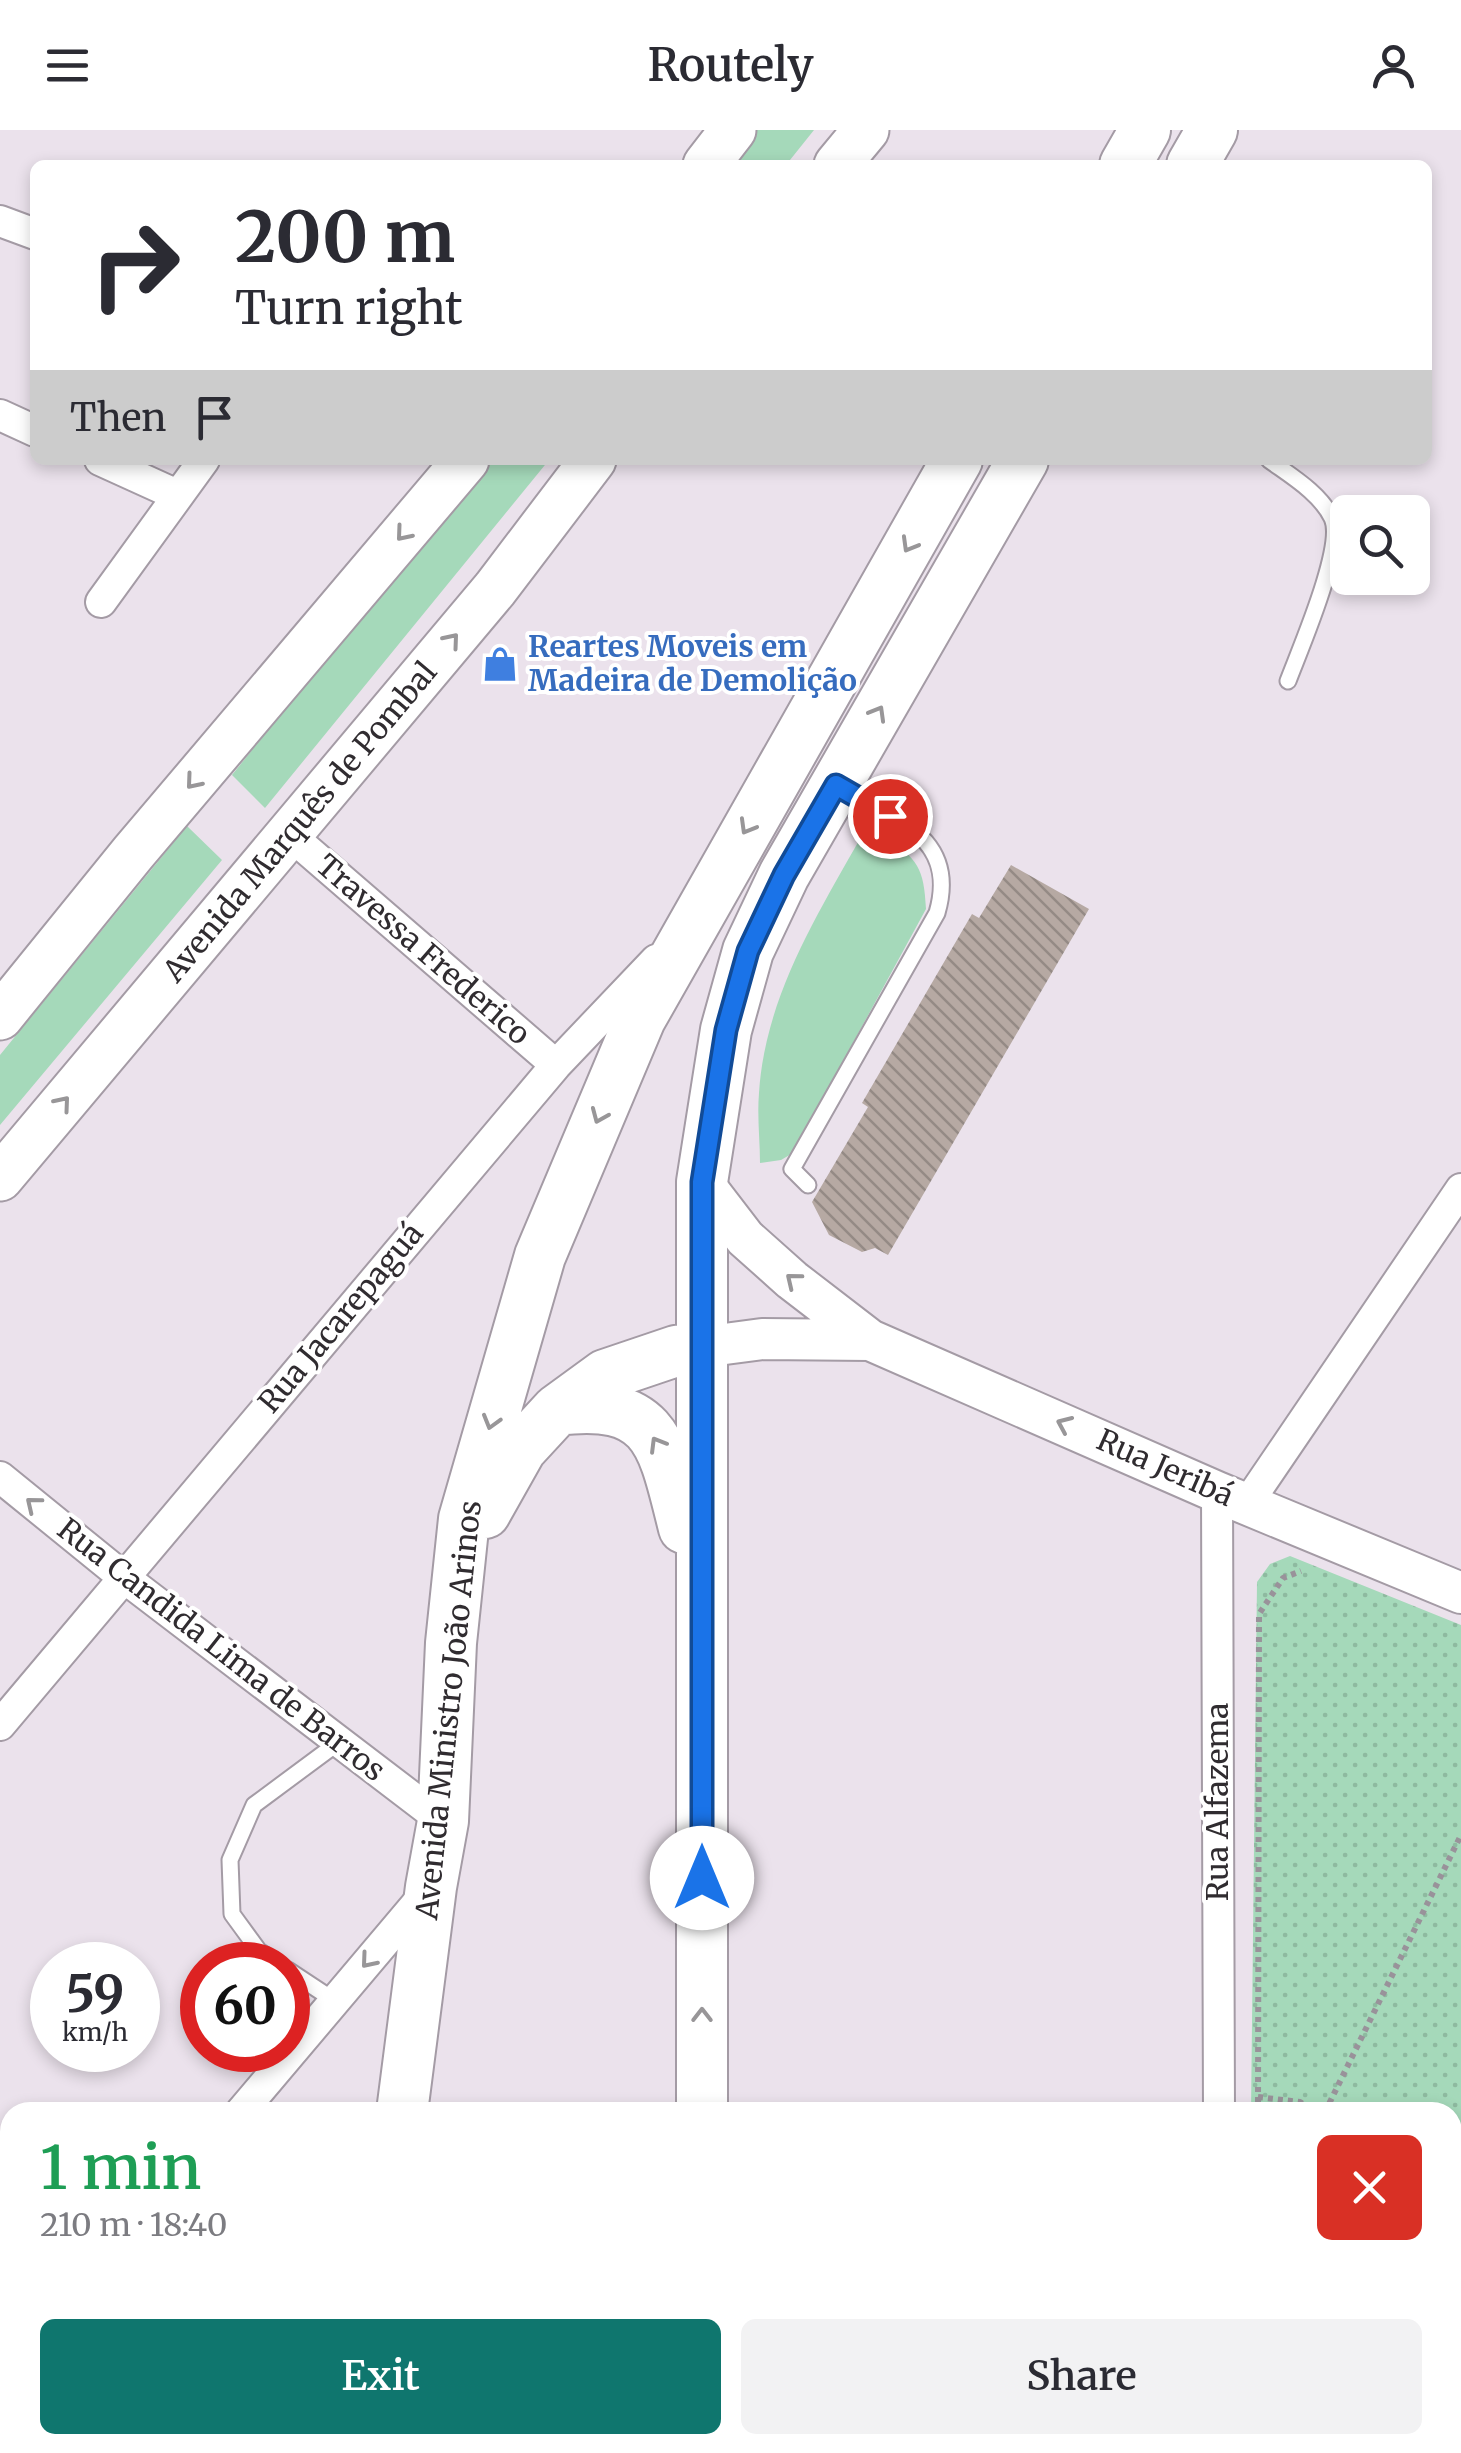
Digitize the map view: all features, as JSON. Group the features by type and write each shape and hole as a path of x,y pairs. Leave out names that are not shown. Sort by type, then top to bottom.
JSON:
{"main road":[{"path":"710,160 733,130"},
{"path":"841,160 866,130"},
{"path":"1128,160 1145,130"},
{"path":"1195,160 1212,130"},
{"path":"0,1017 133,853 462,465"},
{"name":"Avenida Marquês de Pombal","path":"0,1178 495,589 589,465"},
{"name":"Avenida Ministro João Arinos","path":"403,2102 443,1821 451,1642 464,1519 540,1256 640,1019 954,465"},
{"path":"702,2102 702,1182 726,1030 748,951 784,875 1020,465"},
{"path":"451,1642 478,1525 521,1449 557,1410 605,1374 676,1351 702,1347"},
{"path":"557,1410 590,1406 614,1409 635,1418 652,1433 665,1456 702,1604"}],"street":[{"path":"0,221 30,232"},
{"path":"0,415 30,429"},
{"path":"111,465 177,495"},
{"path":"102,602 200,465"},
{"name":"Travessa Frederico","path":"290,835 556,1065"},
{"name":"Rua Jacarepaguá","path":"0,1724 556,1065 693,922"},
{"path":"702,1182 745,1238 870,1340"},
{"path":"1232,1498 1461,1189"},
{"path":"702,1347 762,1339 870,1340"},
{"name":"Rua Jeribá","path":"870,1340 1232,1498 1461,1592"},
{"name":"Rua Candida Lima de Barros","path":"0,1477 122,1576 443,1821"},
{"name":"Rua Alfazema","path":"1219,2102 1232,1498"},
{"path":"249,2102 431,1887"}],"lane":[{"path":"1277,465 1308,489 1332,519 1336,544 1288,681"},
{"path":"808,1185 792,1169 937,913 944,888 940,866 917,832 836,785"},
{"path":"252,1942 232,1914 230,1860 254,1805 340,1742"},
{"path":"310,1985 335,2001"}],"path":[{"path":"1258,2102 1260,1614 1282,1578 1297,1570 1308,1572"},
{"path":"1330,2102 1461,1835"},
{"path":"1258,2096 1300,2102"}],"green space":[{"path":"756,130 814,130 790,160 731,160"},
{"path":"481,465 545,465 265,808 232,775"},
{"path":"187,826 222,860 0,1125 0,1055"},
{"path":"884,836 905,851 917,866 926,909 793,1153 781,1160 760,1163 758,1102 763,1058 782,991 795,959 861,837"},
{"path":"1290,1556 1461,1625 1461,2102 1251,2102 1257,1582 1270,1564"}],"building":[{"path":"1011,865 1089,909 888,1255 875,1248 862,1252 829,1235 812,1202 868,1107 862,1103 972,914 979,918"}],"place":[{"name":"Reartes Moveis em Madeira de Demolição","path":"500,664"}],"route":[{"path":"702,1878 702,1182 726,1030 748,951 784,875 836,785 890,816"}]}
